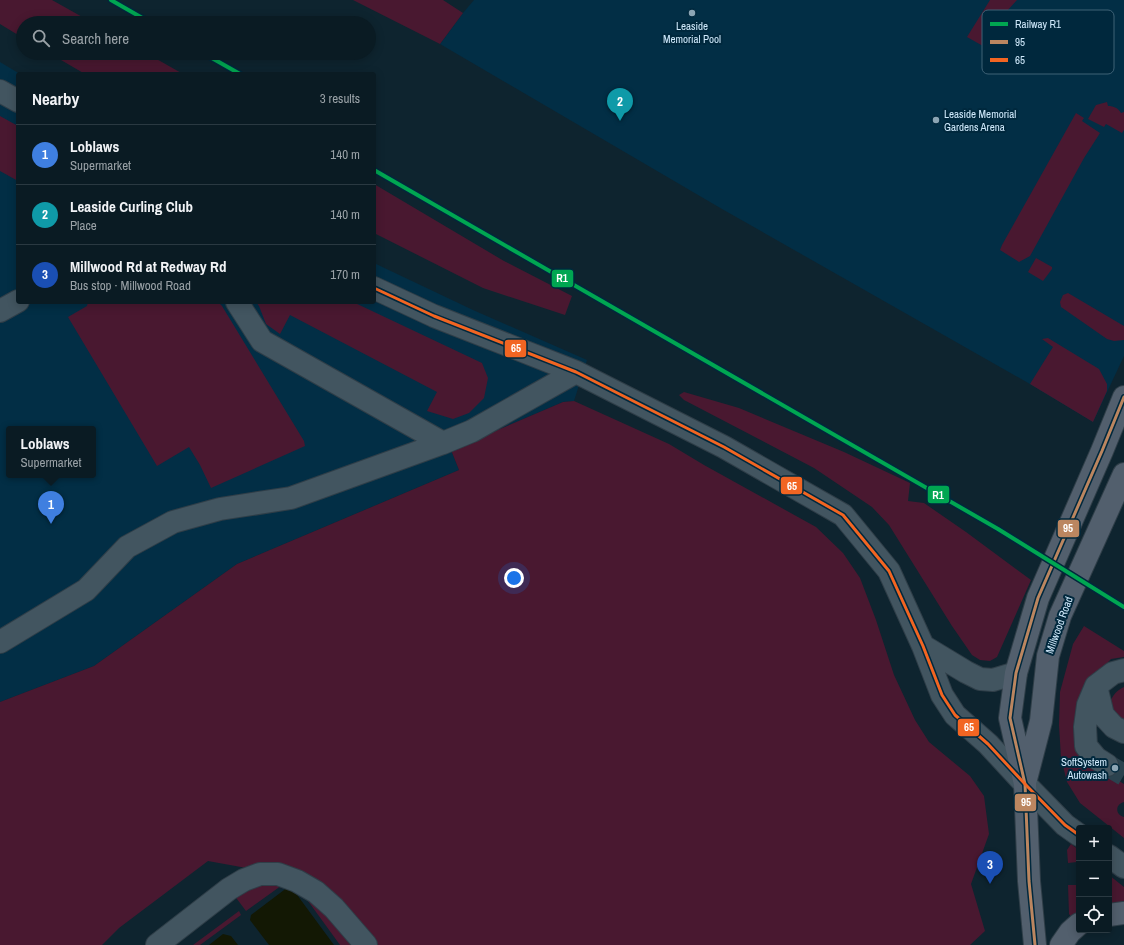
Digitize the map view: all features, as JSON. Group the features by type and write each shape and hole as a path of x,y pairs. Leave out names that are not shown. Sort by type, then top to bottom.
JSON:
{"main road":[{"name":"Millwood Road","path":"1035,945 1029,881 1025,784 1010,718 1016,673 1038,598 1124,397"},
{"name":"Millwood Road","path":"1025,784 1041,721 1048,656 1060,616 1124,474"},
{"path":"1112,914 1124,913"},
{"path":"1061,945 1070,932 1076,927"}],"street":[{"path":"0,91 16,100"},
{"path":"376,289 434,316 576,372 724,447 843,515 889,571 923,646 942,695 955,715 988,744 1065,825 1076,833"},
{"path":"0,311 16,302"},
{"path":"239,304 262,341 443,443"},
{"path":"0,642 86,590 127,547 173,522 220,509 292,498 443,443 472,431 576,372"},
{"path":"923,646 980,679 993,680 1016,673"},
{"path":"1107,765 1096,758 1086,746 1084,727 1088,705 1096,686 1113,673 1124,670"},
{"path":"1096,686 1103,716 1114,727 1124,732"},
{"path":"1112,858 1124,867"},
{"path":"157,945 229,889 244,880 260,874 278,874 297,881 316,892 334,908 366,945"}],"shaded area":[{"path":"0,0 52,0 81,16 16,16 16,34 0,24"},
{"path":"353,0 443,0 463,13 440,44"},
{"path":"474,0 1124,0 1124,356 1093,422 1030,384 722,209 440,44"},
{"path":"990,0 1017,0 1008,10 984,10"},
{"path":"982,13 982,45 967,37"},
{"path":"61,60 158,60 179,72 82,72"},
{"path":"0,62 17,72 16,304 376,304 376,264 473,310 587,360 574,401 563,402 451,450 459,470 237,564 94,666 0,702"},
{"path":"1107,102 1108,106 1116,108 1121,113 1124,112 1124,130 1122,133 1106,124 1104,127 1088,119 1096,105"},
{"path":"1076,113 1084,118 1082,121 1100,133 1084,158 1030,256 1019,262 1000,250"},
{"path":"0,116 16,125 16,180 0,171"},
{"path":"376,185 504,261 572,296 565,315 483,288 376,234"},
{"path":"1036,258 1052,267 1043,281 1028,272"},
{"path":"1068,293 1124,326 1124,340 1114,341 1107,339 1061,307 1060,302 1063,295"},
{"path":"88,304 220,304 304,441 305,446 211,488 189,447 157,466 68,317 87,306"},
{"path":"258,304 357,304 482,363 488,378 484,398 469,413 453,419 427,411 437,392 290,315 280,334 266,324"},
{"path":"1048,338 1099,369 1107,384 1107,391 1093,422 1030,384 1053,347 1042,339"},
{"path":"684,392 739,408 844,452 910,483 908,501 924,503 1031,580 997,657 990,661 980,660 972,655 952,626 889,525 872,507 814,468 684,400 679,395"},
{"path":"574,401 669,444 816,527 843,553 860,578 876,620 894,675 915,720 929,742 970,776 984,796 989,834 971,884 985,931 970,945 375,945 312,880 208,861 119,928 102,945 0,945 0,702 94,666 237,564 459,470 451,450 563,402"},
{"path":"1084,626 1124,651 1124,657 1111,659 1101,670 1088,762 1124,784 1124,802 1119,805 1117,810 1121,816 1124,817 1124,838 1112,828 1112,825 1108,825 1080,803 1067,782 1061,758 1059,725 1060,692 1073,644"},
{"path":"1124,687 1124,725 1116,720 1110,702 1112,697"},
{"path":"1071,844 1076,848 1076,862 1068,863 1067,850"},
{"path":"1112,877 1124,887 1124,907 1112,907"},
{"path":"267,883 285,883 246,911 234,895 250,889"},
{"path":"1068,885 1076,885 1076,917 1073,919 1069,914"},
{"path":"288,887 292,888 334,945 269,945 250,920 251,915"},
{"path":"300,890 356,945 340,945"},
{"path":"239,911 241,915 200,945 193,945"},
{"path":"223,934 231,936 238,945 209,945"}],"tunnel":[{"path":"1107,765 1124,775"}],"rail line":[{"name":"R1","path":"111,0 139,16"},
{"name":"R1","path":"215,60 236,72"},
{"name":"R1","path":"376,171 998,529 1124,607"}],"transit line":[{"name":"65","path":"376,289 434,316 576,372 724,447 843,515 889,571 923,646 942,695 955,715 988,744 1065,825 1076,833"},
{"name":"95","path":"1035,945 1029,881 1025,784 1010,718 1016,673 1038,598 1124,397"}],"place":[{"name":"Leaside Memorial Pool","path":"692,13"},
{"name":"Leaside Memorial Gardens Arena","path":"936,120"},
{"name":"Leaside Curling Club","path":"620,121"},
{"name":"Loblaws","path":"51,524"},
{"name":"SoftSystem Autowash","path":"1115,768"},
{"name":"Millwood Rd at Redway Rd","path":"990,884"}]}
